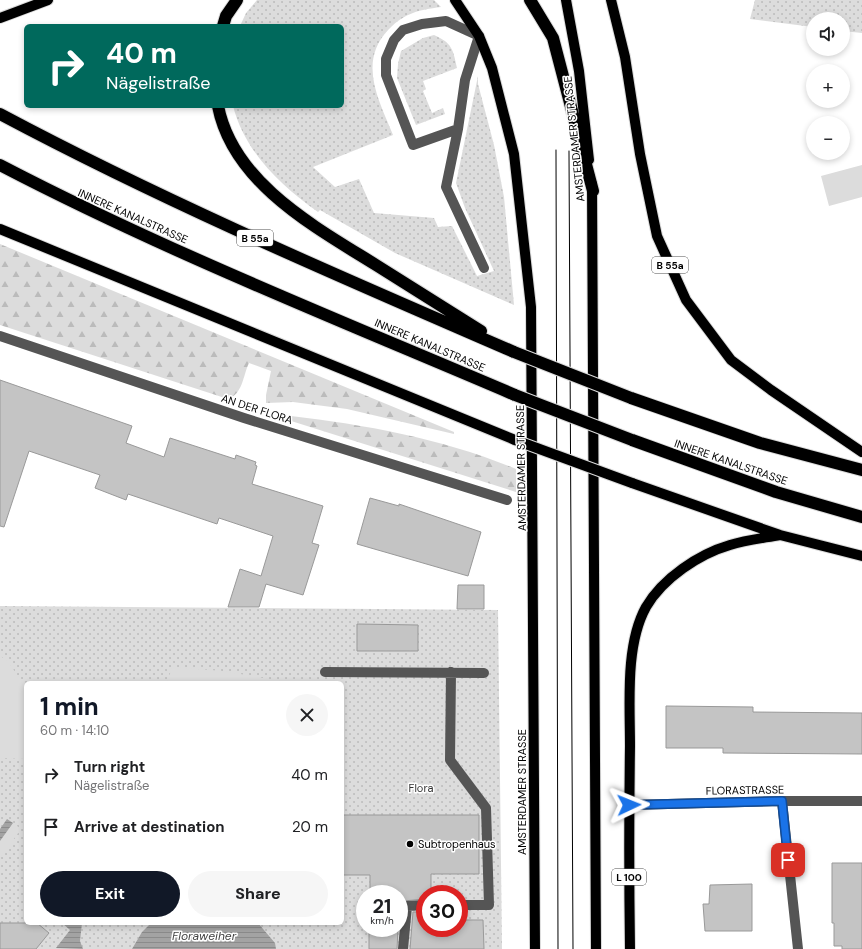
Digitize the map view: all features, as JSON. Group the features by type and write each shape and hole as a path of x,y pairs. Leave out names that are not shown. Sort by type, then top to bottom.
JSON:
{"highway":[{"path":"224,24 226,16 237,0"},
{"path":"530,0 553,38 593,191"},
{"path":"218,108 221,119 236,151 264,186 304,220 514,352"},
{"name":"B 55a","path":"0,114 70,152 213,219 328,272 514,352 632,398 760,443 862,470"},
{"name":"INNERE KANALSTRASSE","path":"0,165 72,203 229,273 515,395 632,440 776,492 862,517"}],"main road":[{"path":"0,18 48,0"},
{"name":"AMSTERDAMER STRASSE","path":"455,0 479,36 492,68 514,154 532,307 535,949"},
{"name":"AMSTERDAMER STRASSE","path":"566,0 579,71 593,191 596,949"},
{"name":"B 55a","path":"611,0 625,57 640,154 657,236 686,300 731,360 771,390 862,452"},
{"path":"0,229 516,440 780,535 862,556"},
{"path":"629,805 631,676 635,633 647,606 663,585 684,568 708,554 729,545 780,535"},
{"name":"L 100","path":"629,805 630,949"}],"street":[{"path":"458,129 413,145 386,75 386,59 394,40 403,30 422,24 446,21 479,36 465,80 458,129 446,187 484,268"},
{"name":"AN DER FLORA","path":"0,336 244,418 507,500"},
{"path":"325,672 484,673"},
{"path":"451,672 450,760 486,808 489,905 468,905"},
{"path":"782,801 798,949"},
{"name":"FLORASTRASSE","path":"629,805 782,801 862,801"},
{"path":"403,949 407,906 416,906"}],"green space":[{"path":"257,0 434,0 441,7 425,9 412,13 401,19 389,29 379,42 374,55 373,68 377,95 393,135 313,167 335,187 359,179 374,213 434,218 438,227 452,226 477,276 494,271 465,208 456,183 478,76 478,84 494,145 504,197 514,305 395,253 320,210 318,212 290,191 266,166 255,153 246,138 234,108 344,108 344,24 241,24 246,13"},
{"path":"755,0 862,0 862,33 850,32 850,12 806,12 806,26 750,19"},
{"path":"434,35 445,41 451,47 457,68 423,81 426,89 423,91 432,113 443,108 445,114 416,125 397,78 398,64 401,51 423,38"},
{"path":"862,165 862,197 829,206 821,176"},
{"path":"0,244 454,432 454,434 347,409 293,402 266,403 266,395 271,371 249,363 240,389 233,397 228,399 0,325"},
{"path":"291,416 377,429 433,441 489,458 516,469 516,492 288,420"},
{"name":"Flora","path":"0,606 498,610 502,949 0,949"},
{"path":"0,656 8,661 24,686 24,759 0,758"},
{"path":"172,667 223,671 280,681 168,681"},
{"path":"13,823 21,829 0,858 0,841"}],"water":[{"path":"7,819 13,823 0,841 0,829"},
{"path":"64,925 82,925 80,941 83,949 56,948 70,930"},
{"name":"Floraweiher","path":"149,925 260,925 275,943 276,949 132,949 142,932"}],"building":[{"path":"0,380 132,426 126,443 164,457 170,438 235,459 236,455 256,462 255,465 257,466 252,484 323,506 312,543 319,545 303,595 266,584 259,607 228,607 240,569 261,576 273,536 219,518 217,524 128,494 126,500 95,488 100,475 29,451 4,527 0,526"},
{"path":"370,498 399,506 399,504 481,532 468,576 357,544"},
{"path":"458,585 484,585 484,609 457,609"},
{"path":"357,624 418,625 418,651 357,651"},
{"path":"666,706 753,707 753,712 862,713 862,754 723,753 723,748 666,748"},
{"name":"Subtropenhaus","path":"344,815 479,815 479,874 431,874 431,885 416,885 416,900 408,901 408,885 370,885 370,875 344,875"},
{"path":"832,863 862,863 862,949 842,949 842,946 834,946 834,923 832,923"},
{"path":"752,884 752,931 705,931 703,904 709,904 710,885"},
{"path":"413,912 416,912 416,937 468,937 468,920 483,920 484,949 410,949"},
{"path":"0,923 24,923 24,925 39,925 49,933 36,949 0,949"},
{"path":"369,937 398,937 397,949 369,949"}],"tram line":[{"path":"556,150 558,949"},
{"path":"569,151 573,949"}],"place":[{"name":"Subtropenhaus","path":"410,844"}],"route":[{"path":"629,805 782,801 788,860"}]}
